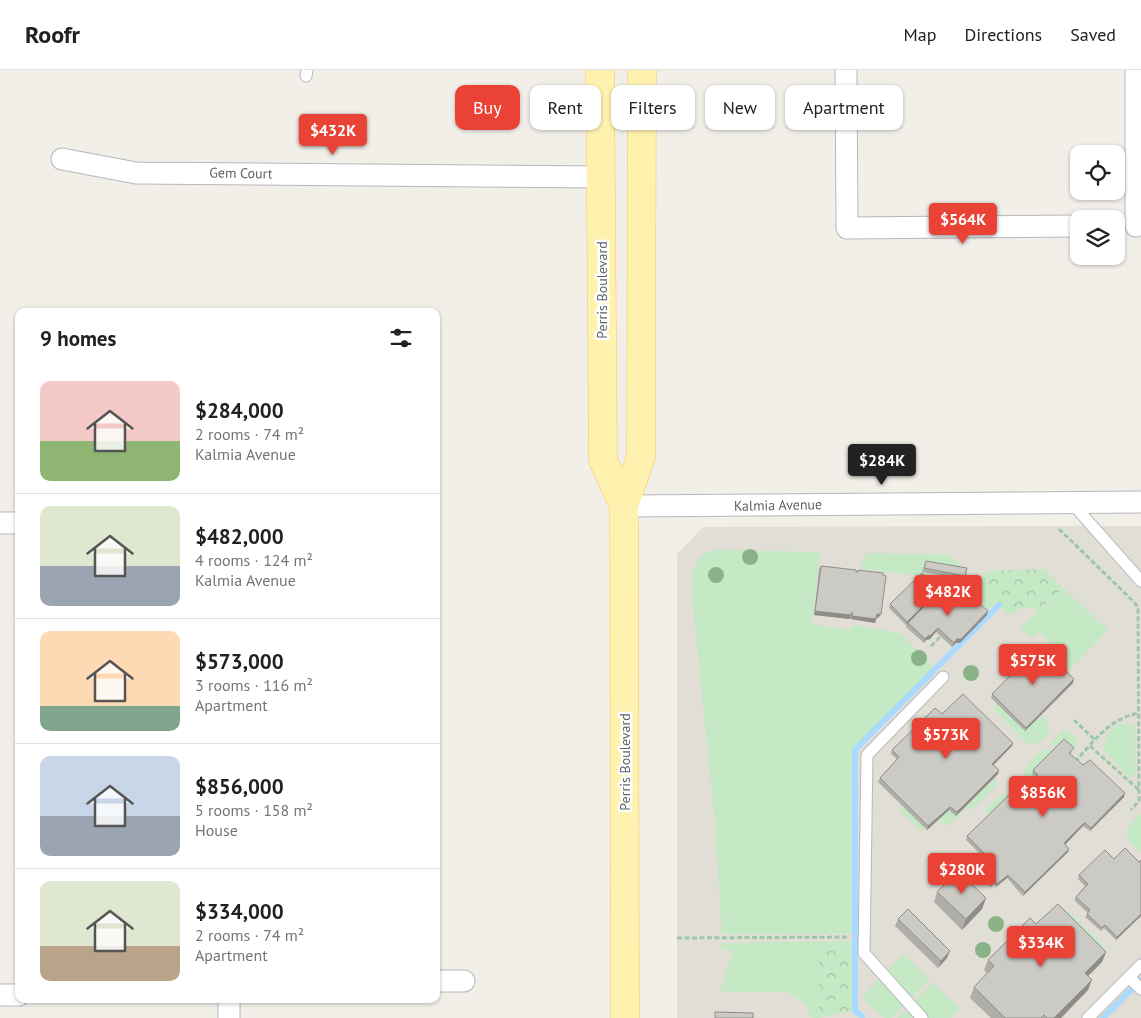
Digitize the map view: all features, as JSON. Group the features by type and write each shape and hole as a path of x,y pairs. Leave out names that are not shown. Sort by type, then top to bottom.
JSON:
{"main road":[{"name":"Perris Boulevard","path":"600,70 603,460 624,506"},
{"name":"Perris Boulevard","path":"625,1018 624,506 642,457 642,70"}],"street":[{"path":"846,70 847,228 1070,226"},
{"path":"1131,226 1136,70"},
{"name":"Gem Court","path":"62,159 136,173 601,177"},
{"name":"Kalmia Avenue","path":"624,506 1141,502"},
{"path":"0,523 15,523"},
{"path":"440,981 464,981"},
{"path":"0,995 15,995"},
{"path":"229,1003 229,1018"}],"lane":[{"path":"1071,502 1141,581"},
{"path":"922,1018 864,953 867,756 943,677"},
{"path":"1088,1018 1141,965"},
{"path":"1129,976 1141,989"}],"path":[{"path":"1059,529 1140,609 1140,802 1131,810"},
{"path":"931,646 941,636"},
{"path":"1074,762 1104,729 1116,720 1127,715 1139,713"},
{"path":"1074,720 1095,740"},
{"path":"1090,746 1139,790"},
{"path":"677,938 854,937"}],"shaded area":[{"path":"1141,526 1141,1018 677,1018 677,554 703,527"}],"green space":[{"path":"714,550 820,552 812,624 850,630 853,625 900,633 935,668 853,750 853,934 722,934 715,823 691,586 696,563 703,555"},
{"path":"867,553 950,555 996,602 985,613 956,610 921,576 860,569"},
{"path":"1044,569 1063,588 1037,611 1026,608 1010,615 976,583 988,571"},
{"path":"1063,588 1108,630 1066,673 1045,653 1053,645 1039,632 1032,638 1020,627"},
{"path":"996,703 1025,731 1041,715 1049,725 1049,733 1036,744 1026,743 994,710"},
{"path":"1120,724 1131,724 1135,727 1135,774 1133,778 1129,777 1104,750 1108,734"},
{"path":"1066,728 1078,740 1077,747 1073,751 1057,749 1051,743"},
{"path":"1049,749 1054,752 1032,783 1024,774 1025,770 1038,755"},
{"path":"994,778 997,783 995,787 973,809 971,810 966,807"},
{"path":"1002,794 1010,797 990,816 986,809"},
{"path":"901,804 926,829 920,830 900,811"},
{"path":"949,810 960,815 949,825 945,825 939,819"},
{"path":"1141,813 1141,852 1130,841 1126,833 1130,825"},
{"path":"1070,912 1106,948 1104,956 1062,915"},
{"path":"852,941 853,950 819,951 819,1018 812,1018 802,1002 786,992 720,992 733,951 721,949 722,943"},
{"path":"853,950 854,1010 819,1018 819,951"},
{"path":"903,954 930,979 892,1018 884,1018 862,997"},
{"path":"933,983 960,1009 951,1018 897,1018"}],"building":[{"path":"926,561 967,568 965,576 924,568"},
{"path":"821,566 856,570 856,572 858,570 883,573 886,576 881,614 877,614 876,619 852,616 852,612 851,615 815,611"},
{"path":"922,573 939,590 907,622 890,604"},
{"path":"940,590 957,607 969,594 988,611 961,639 957,639 954,643 938,628 925,639 908,623"},
{"path":"1040,645 1074,679 1026,728 992,694"},
{"path":"963,694 1013,743 992,764 999,770 957,812 950,807 928,826 880,778 899,757 892,750 935,708 942,714"},
{"path":"1064,739 1074,748 1069,753 1083,765 1090,760 1125,793 1091,828 1085,823 1083,824 1064,843 1069,849 1025,892 1008,875 997,884 995,881 992,883 977,869 980,866 977,863 984,853 967,836 1012,792 1016,795 1038,775 1033,770"},
{"path":"1125,848 1139,862 1141,860 1141,914 1117,937 1105,925 1102,928 1087,914 1090,910 1076,897 1088,884 1079,875 1105,850 1114,859"},
{"path":"958,871 986,898 966,919 937,892"},
{"path":"1058,904 1106,952 1085,973 1092,980 1054,1018 1047,1018 1044,1015 1041,1018 1005,1018 974,987 994,966 988,960 1030,918 1036,924"},
{"path":"908,909 950,951 941,961 898,919"},
{"path":"715,1012 753,1013 753,1018 715,1018"}],"waterway":[{"path":"862,1016 855,1011 855,750 999,605"},
{"path":"1103,1018 1141,980"}]}
